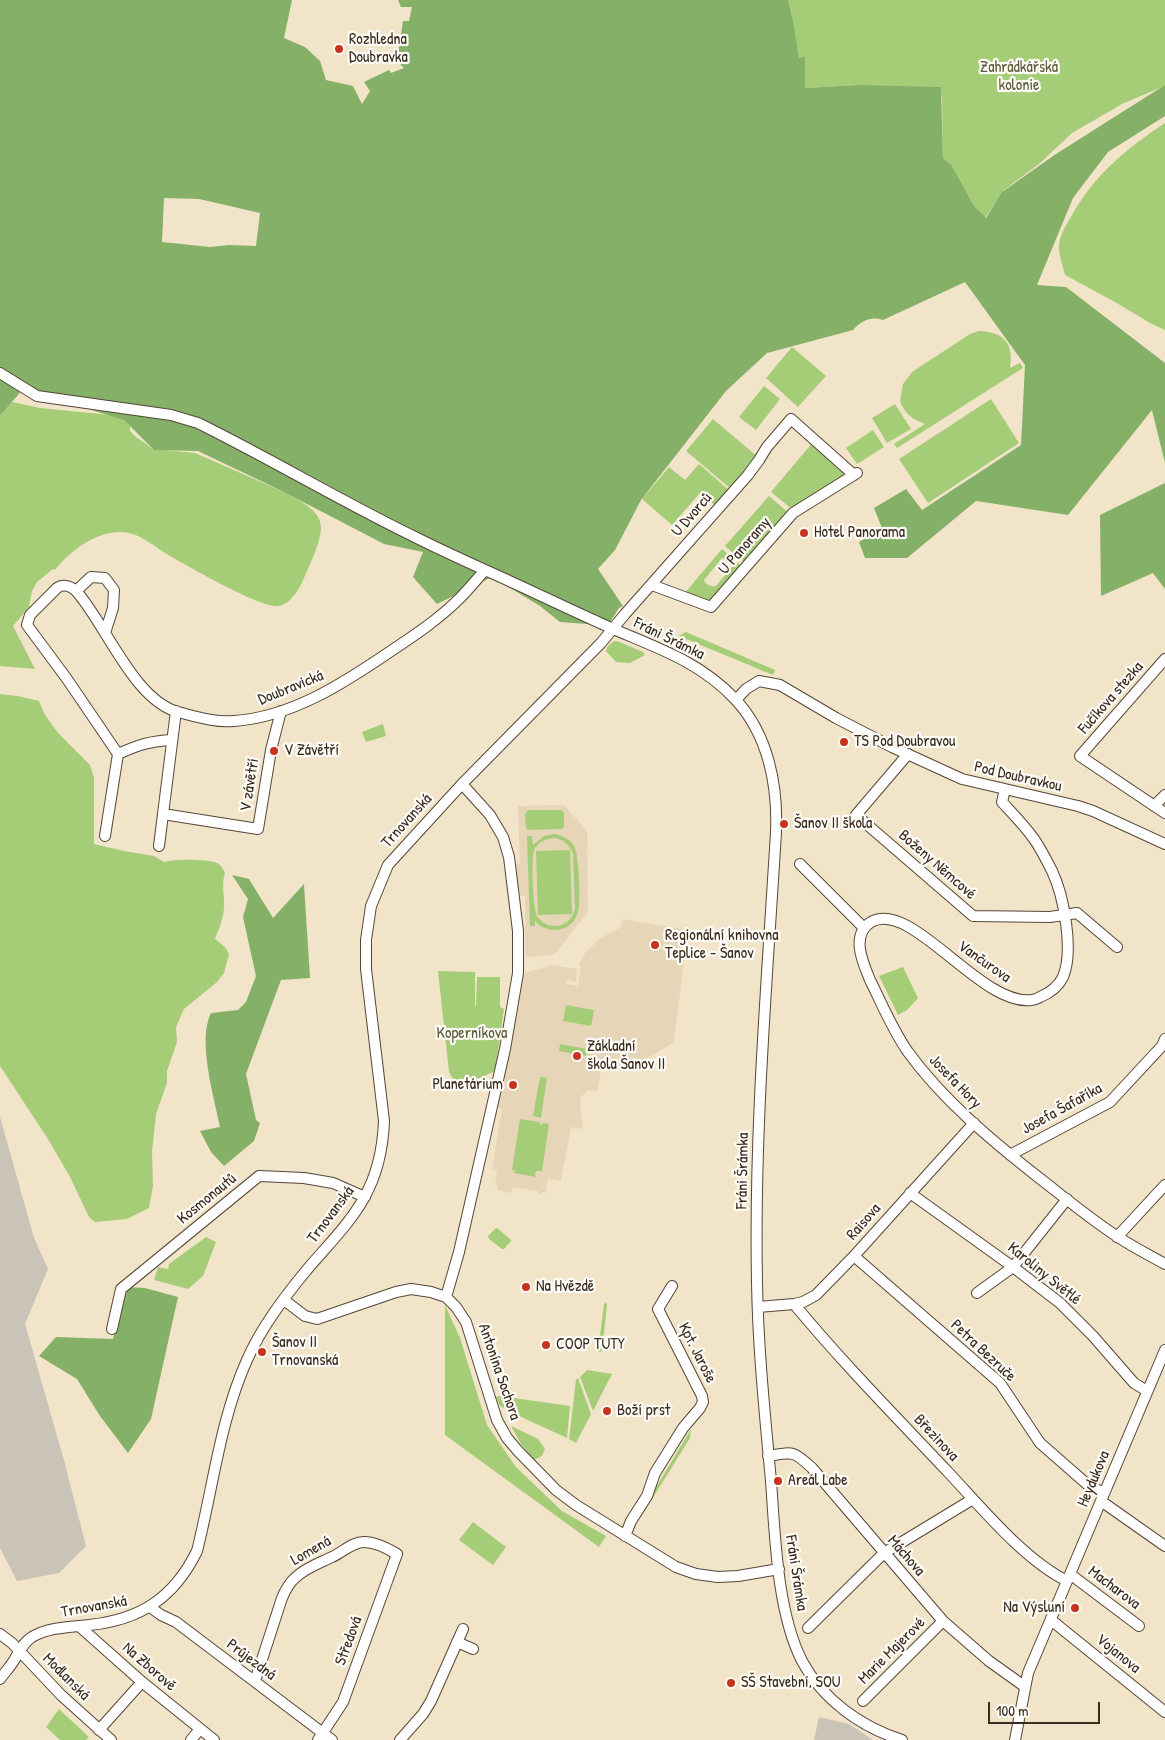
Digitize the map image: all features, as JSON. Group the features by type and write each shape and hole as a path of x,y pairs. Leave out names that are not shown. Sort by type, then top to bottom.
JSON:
{"street":[{"name":"Fráni Šrámka","path":"0,372 37,396 171,415 198,423 419,539 613,629 674,654 697,667 722,686 747,713 763,743 772,774 776,807 757,1186 758,1307 768,1456 779,1569 790,1630 802,1660 814,1680 838,1706 875,1729 902,1740"},
{"name":"U Panoramy","path":"652,585 711,607 793,513 856,474 791,419"},
{"name":"U Dvorců","path":"613,629 748,474 767,447 791,419"},
{"name":"Doubravická","path":"76,591 118,655 149,695 159,704 176,711 232,722 281,712 319,696 355,676 426,628 459,599 485,570"},
{"path":"105,633 113,608 114,590 104,578 91,578 76,591 61,585 30,615 27,624 118,754 105,836"},
{"name":"Trnovanská","path":"0,1679 26,1641 43,1632 59,1628 124,1619 136,1615 150,1607 178,1582 186,1571 197,1551 230,1405 249,1356 265,1325 365,1197 380,1154 383,1143 384,1121 366,969 366,940 371,906 388,865 462,784 601,644 613,629"},
{"name":"Fučíkova stezka","path":"1154,806 1080,756 1165,659"},
{"name":"Pod Doubravkou","path":"736,700 746,689 759,680 780,685 837,719 962,779 1093,811 1165,844"},
{"path":"159,846 176,711"},
{"name":"V závětří","path":"163,814 258,829 272,748 281,712"},
{"path":"118,754 141,744 172,740"},
{"name":"Boženy Němcové","path":"908,754 856,815 973,916 1050,917 1066,914"},
{"path":"284,1300 305,1316 317,1319 396,1292 411,1289 431,1292 446,1297 459,1252 504,1053 518,973 518,931 509,857 503,837 494,820 462,784"},
{"name":"Vančurova","path":"864,928 872,922 885,920 912,928 983,983 1000,994 1014,999 1032,1000 1051,992 1062,978 1068,961 1066,914 1053,873 1034,839 1002,802 1005,789"},
{"path":"1165,795 1154,806 1165,813"},
{"path":"800,864 864,928"},
{"path":"1066,914 1078,913 1116,947"},
{"name":"Josefa Hory","path":"864,928 859,939 860,951 868,974 890,1022 921,1069 945,1096 1010,1155 1067,1199 1117,1237 1165,1264"},
{"name":"Josefa Šafaříka","path":"1010,1155 1110,1102 1164,1044"},
{"name":"Raisova","path":"758,1307 794,1304 803,1302 816,1295 854,1256 974,1123"},
{"name":"Kosmonautů","path":"112,1329 121,1289 259,1176 304,1178 333,1183 365,1197"},
{"path":"1117,1237 1165,1185"},
{"name":"Karoliny Světlé","path":"910,1193 1060,1303 1093,1336 1134,1383 1147,1391"},
{"path":"977,1293 991,1285 1013,1267 1067,1199"},
{"name":"Petra Bezruče","path":"854,1256 1000,1383 1040,1443 1088,1485 1165,1546"},
{"name":"Kpt. Jaroše","path":"625,1536 631,1521 647,1496 655,1473 683,1428 703,1402 702,1396 658,1309 672,1286"},
{"name":"Antonína Sochora","path":"446,1297 456,1307 466,1322 497,1420 508,1438 536,1471 556,1490 576,1505 670,1564 696,1574 718,1577 779,1569"},
{"name":"Březinova","path":"794,1304 973,1499 1021,1548 1053,1574 1069,1578"},
{"name":"Heydukova","path":"1015,1740 1024,1686 1036,1652 1165,1350"},
{"name":"Máchova","path":"768,1456 788,1452 799,1455 943,1621 989,1661 1024,1686"},
{"path":"808,1628 884,1553 973,1499"},
{"name":"Lomená","path":"255,1681 282,1598 294,1578 313,1565 334,1556 353,1544 363,1542 374,1543 390,1550"},
{"name":"Středová","path":"320,1737 343,1702 396,1554 390,1550"},
{"name":"Macharova","path":"1069,1578 1140,1626"},
{"name":"Průjezdná","path":"150,1607 176,1622 255,1681 320,1737 332,1740"},
{"name":"Vojanova","path":"1051,1620 1165,1712"},
{"name":"Marie Majerové","path":"863,1701 943,1621"},
{"name":"Na Zborově","path":"79,1626 142,1682 214,1740"},
{"path":"400,1740 423,1714 431,1701 463,1629"},
{"name":"Modlanská","path":"0,1634 20,1650 61,1695 111,1740"},
{"path":"457,1642 473,1648"},
{"path":"99,1730 142,1682"},
{"path":"191,1740 200,1729"}],"shaded area":[{"path":"564,805 587,831 588,912 554,955 525,957 525,896 517,896 512,864 520,864 518,806"},
{"name":"Základní škola Šanov II","path":"622,919 688,930 673,1043 630,1068 602,1065 597,1092 586,1091 580,1099 583,1129 571,1127 561,1181 548,1179 546,1193 542,1192 541,1195 538,1194 538,1191 513,1187 511,1193 497,1190 497,1185 495,1185 497,1171 492,1170 502,1108 494,1108 520,975 551,965 577,969 576,982 567,980 566,984 578,986 581,966 579,965 585,953 601,938 621,927"},
{"path":"0,1117 34,1238 48,1269 25,1324 86,1546 59,1573 17,1581 0,1548"},
{"path":"819,1717 849,1724 873,1740 814,1740"}],"green space":[{"path":"0,0 292,0 284,38 305,47 320,61 326,80 353,86 362,104 370,91 364,82 389,70 391,73 404,68 397,61 403,21 409,21 412,7 401,7 398,0 788,0 799,58 805,57 805,88 857,85 941,87 943,158 951,164 974,206 986,218 1002,192 1056,154 1165,85 1165,116 1108,152 1073,198 1037,285 1066,287 1165,363 1165,463 1152,410 1068,515 976,501 907,558 865,558 859,542 882,528 874,508 906,489 922,510 1021,445 1025,365 965,282 883,320 866,320 853,330 767,353 726,391 641,500 615,550 598,569 623,606 619,608 610,622 588,624 560,622 540,606 492,577 437,604 413,577 423,552 384,544 282,491 198,451 154,450 124,420 23,389 0,416","holes":["164,198 199,199 260,213 256,246 229,245 210,247 162,242"]},
{"name":"Zahrádkářská kolonie","path":"788,0 1165,0 1165,86 1124,103 1072,133 1039,164 1004,190 985,218 974,206 951,164 943,158 942,95 857,85 805,88 805,58 799,58"},
{"path":"1165,123 1165,330 1065,275 1059,248 1065,227 1080,202 1100,176 1137,142"},
{"path":"979,331 1001,337 1009,346 1010,368 1020,363 1023,368 897,448 894,444 925,424 910,416 902,406 900,401 903,384 912,372 970,334"},
{"path":"792,347 826,376 798,407 766,378"},
{"path":"764,386 780,399 756,430 739,417"},
{"path":"991,399 1019,443 928,503 899,459"},
{"path":"12,402 40,408 111,415 130,420 130,431 153,449 195,453 284,492 301,502 317,515 320,521 321,533 315,553 298,590 284,604 280,606 271,605 242,595 133,534 119,532 101,535 83,544 55,570 53,569 37,582 32,591 29,607 13,626 35,669 0,666 0,416"},
{"path":"895,404 911,429 887,443 872,418"},
{"path":"713,419 758,457 731,489 686,451"},
{"path":"873,430 884,447 857,464 846,448"},
{"path":"813,442 843,470 844,476 793,510 771,492"},
{"path":"699,464 730,491 716,506 700,493 672,525 642,499 669,467 685,480"},
{"path":"1165,483 1165,589 1153,573 1101,596 1100,515"},
{"path":"769,496 790,514 746,564 725,546"},
{"path":"722,549 731,557 731,562 729,563 722,558 704,580 707,584 716,586 732,567 738,563 743,567 712,601 707,602 684,594"},
{"path":"686,632 775,670 773,675 679,636"},
{"path":"614,641 643,652 645,655 630,663 616,662 606,651 607,647"},
{"path":"0,694 39,701 45,715 58,733 90,765 94,778 94,844 154,856 164,862 191,860 217,863 225,873 223,882 223,913 215,939 226,948 229,955 224,973 217,982 184,1009 176,1027 177,1042 167,1071 167,1083 156,1114 152,1152 153,1186 149,1208 127,1219 95,1222 89,1217 70,1177 48,1139 0,1066"},
{"path":"383,724 386,736 366,742 362,732"},
{"path":"528,810 561,810 564,812 564,827 562,829 528,830 526,828 525,814"},
{"path":"555,834 563,837 574,846 576,851 579,889 578,912 571,924 559,930 546,928 535,921 535,926 530,926 527,836 532,836 533,845 544,836","holes":["554,838 568,845 573,854 575,908 569,920 559,926 547,925 537,916 534,894 534,850 542,841"]},
{"path":"570,850 572,914 538,915 536,851"},
{"path":"232,875 249,879 273,918 304,884 310,978 281,980 246,1074 256,1120 260,1123 254,1141 224,1166 211,1152 200,1131 220,1127 208,1069 206,1053 207,1024 211,1013 238,1010 246,1002 256,976 243,917 248,899"},
{"path":"903,967 918,998 907,1010 898,1015 879,976"},
{"name":"Koperníkova","path":"438,971 475,972 475,1007 477,977 500,977 500,1007 504,1009 495,1071 458,1088 449,1072"},
{"path":"566,1005 594,1010 591,1026 563,1021"},
{"path":"560,1044 587,1049 586,1056 559,1051"},
{"path":"540,1077 547,1078 541,1118 533,1116"},
{"path":"520,1119 540,1122 542,1125 543,1123 549,1124 542,1171 536,1171 535,1175 537,1177 514,1173 515,1170 512,1170"},
{"path":"497,1228 511,1241 504,1249 489,1239 488,1236"},
{"path":"206,1237 216,1242 203,1276 188,1289 154,1280 158,1267 168,1269 169,1264"},
{"path":"128,1287 145,1288 178,1297 151,1419 128,1453 100,1416 77,1379 39,1356 56,1337 113,1339"},
{"path":"606,1302 602,1351 599,1352 604,1304"},
{"path":"445,1305 460,1338 487,1425 516,1467 562,1511 606,1536 599,1547 445,1435"},
{"path":"587,1370 612,1374 593,1411 580,1377"},
{"path":"578,1378 591,1414 576,1443 569,1439 576,1380"},
{"path":"496,1397 570,1406 567,1438 517,1415 518,1412 512,1409 510,1411 500,1406"},
{"path":"511,1426 538,1439 545,1449 542,1456 534,1460 521,1444"},
{"path":"691,1429 690,1438 641,1517 637,1519"},
{"path":"473,1522 506,1547 493,1565 459,1540"},
{"path":"59,1709 89,1737 86,1740 60,1740 46,1727"}],"place":[{"name":"Rozhledna Doubravka","path":"339,49"},
{"name":"Hotel Panorama","path":"804,533"},
{"name":"TS Pod Doubravou","path":"844,742"},
{"name":"V Závětří","path":"274,751"},
{"name":"Šanov II škola","path":"784,824"},
{"name":"Regionální knihovna Teplice - Šanov","path":"655,945"},
{"name":"Základní škola Šanov II","path":"577,1056"},
{"name":"Planetárium","path":"513,1085"},
{"name":"Na Hvězdě","path":"526,1287"},
{"name":"COOP TUTY","path":"546,1345"},
{"name":"Šanov II Trnovanská","path":"262,1352"},
{"name":"Boží prst","path":"607,1411"},
{"name":"Areál Labe","path":"778,1481"},
{"name":"Na Výsluní","path":"1075,1608"},
{"name":"SŠ Stavební, SOU","path":"731,1683"}]}
